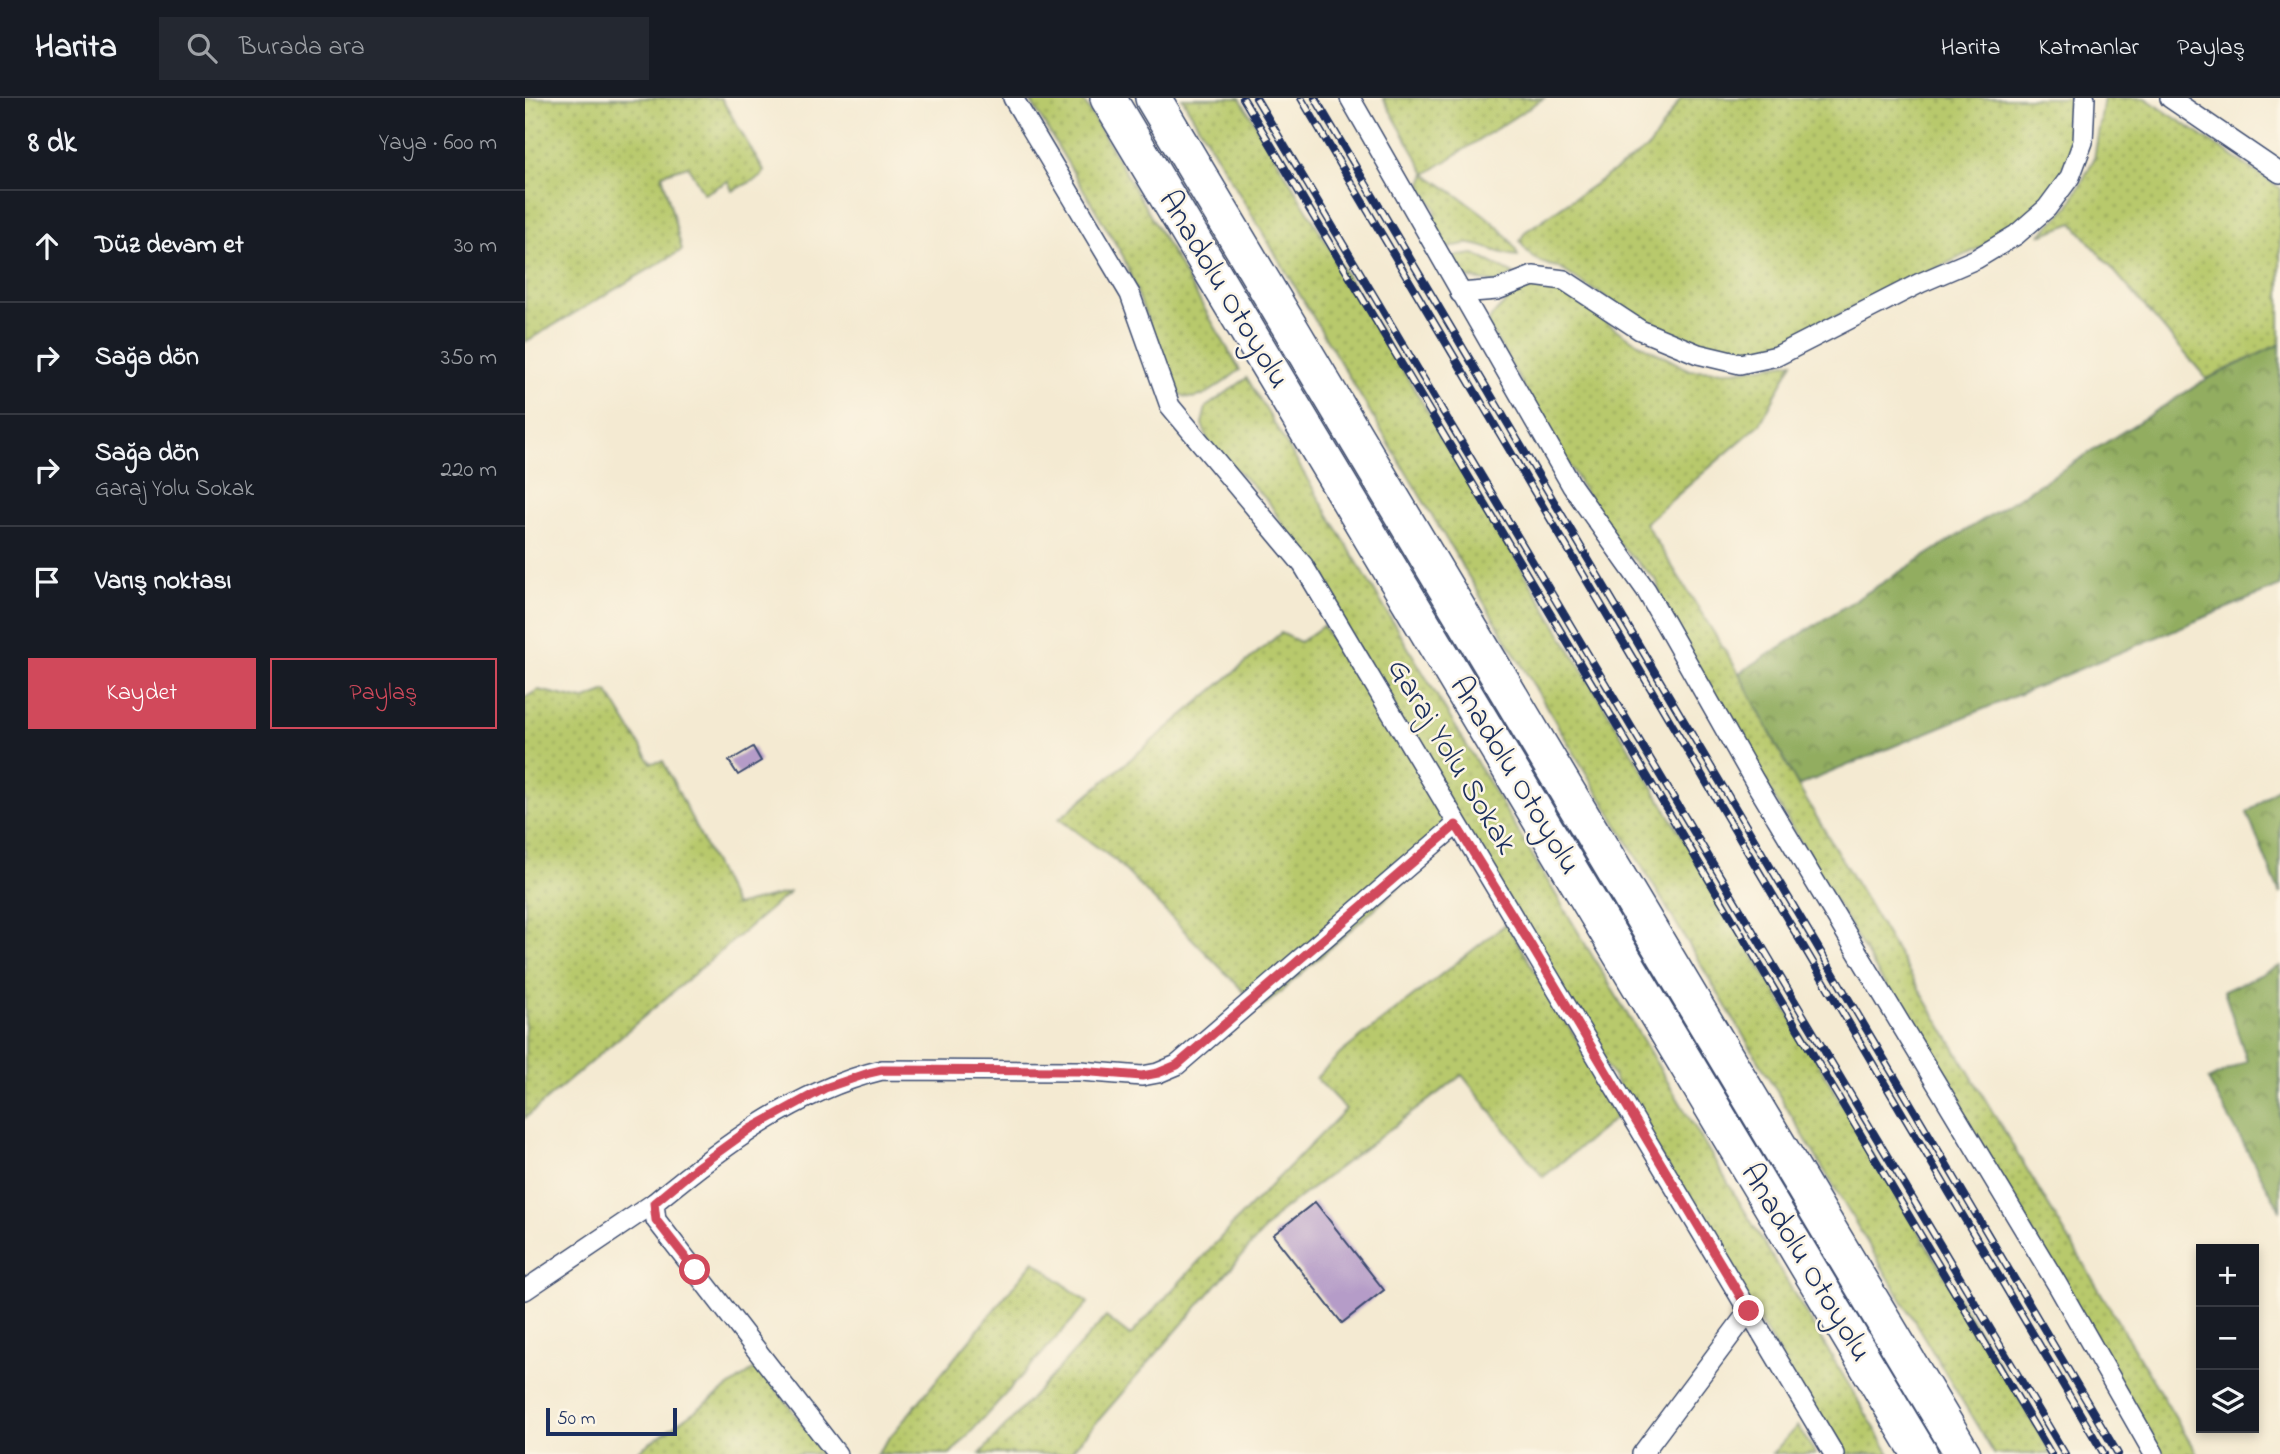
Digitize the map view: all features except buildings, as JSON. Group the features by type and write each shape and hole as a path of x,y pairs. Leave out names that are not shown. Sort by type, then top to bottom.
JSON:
{"highway":[{"name":"Anadolu Otoyolu","path":"1108,98 1920,1454"},
{"name":"Anadolu Otoyolu","path":"1153,98 1963,1454"}],"street":[{"name":"Garaj Yolu Sokak","path":"1013,98 1130,294 1170,406 1303,565 1834,1454"},
{"path":"1349,98 1572,486 1646,590 1755,782 2057,1284 2154,1454"},
{"path":"1460,293 1497,290 1533,276 1564,280 1640,330 1698,354 1741,364 1777,356 1920,283 1976,259 2016,235 2047,208 2070,177 2083,142 2085,98"},
{"path":"2170,98 2280,173"},
{"path":"525,1290 654,1203 750,1129 825,1088 882,1070 1067,1071 1142,1076 1177,1065 1456,825"},
{"path":"654,1203 656,1220 837,1454"},
{"path":"1641,1454 1749,1311"}],"green space":[{"path":"525,98 721,98 764,171 761,177 732,191 728,181 704,194 688,166 662,174 682,250 525,342"},
{"path":"1029,98 1082,98 1240,370 1206,394 1188,398 1173,386 1123,256"},
{"path":"1182,98 1240,98 2052,1454 1994,1454"},
{"path":"1383,98 1544,98 1426,174"},
{"path":"1681,98 2080,98 2080,134 2053,194 2005,236 1779,343 1753,353 1737,355 1716,352 1669,334 1558,267 1536,259 1520,241 1525,232 1649,147"},
{"path":"2104,98 2145,98 2280,188 2280,344 2207,379 2073,223 2040,235 2069,206 2094,159"},
{"path":"1426,174 1491,221 1503,232 1518,256 1473,244 1454,246 1443,251 1426,212 1434,216 1436,210 1421,186"},
{"path":"1474,254 1514,274 1498,283 1468,278 1453,269 1450,257"},
{"path":"1536,283 1567,295 1627,337 1689,370 1735,371 1793,362 1760,424 1645,523 1739,673 1798,786 2197,1454 2162,1454 1713,694 1661,601 1657,581 1609,534 1487,323 1508,300"},
{"path":"2280,344 2280,586 1798,786 1739,673 2207,379"},
{"path":"1247,378 1890,1454 1839,1454 1269,502 1208,441 1202,424 1206,407"},
{"path":"1323,626 1418,769 1444,819 1449,843 1261,1009 1116,861 1059,819 1281,633 1300,642"},
{"path":"538,690 583,700 607,691 651,763 663,761 735,906 790,892 525,1118 525,698"},
{"path":"2280,786 2280,894 2247,813"},
{"path":"1506,924 1622,1113 1543,1177 1462,1075 1279,1213 1069,1454 980,1454 1106,1317 1130,1336 1235,1222 1346,1109 1316,1078 1341,1053"},
{"path":"2280,966 2280,1210 2208,1080 2247,1061 2224,991"},
{"path":"1034,1261 1088,1303 951,1454 876,1454"},
{"path":"759,1366 825,1454 634,1454"},
{"path":"1797,1426 1816,1454 1772,1454"}],"railway":[{"path":"1243,98 2051,1454"},
{"path":"1256,98 2065,1454"},
{"path":"1301,98 2104,1454"},
{"path":"1315,98 2118,1454"}],"route":[{"path":"695,1270 656,1220 654,1203 750,1129 825,1088 882,1070 1080,1071 1142,1076 1177,1065 1456,825 1529,942 1749,1311"}]}
